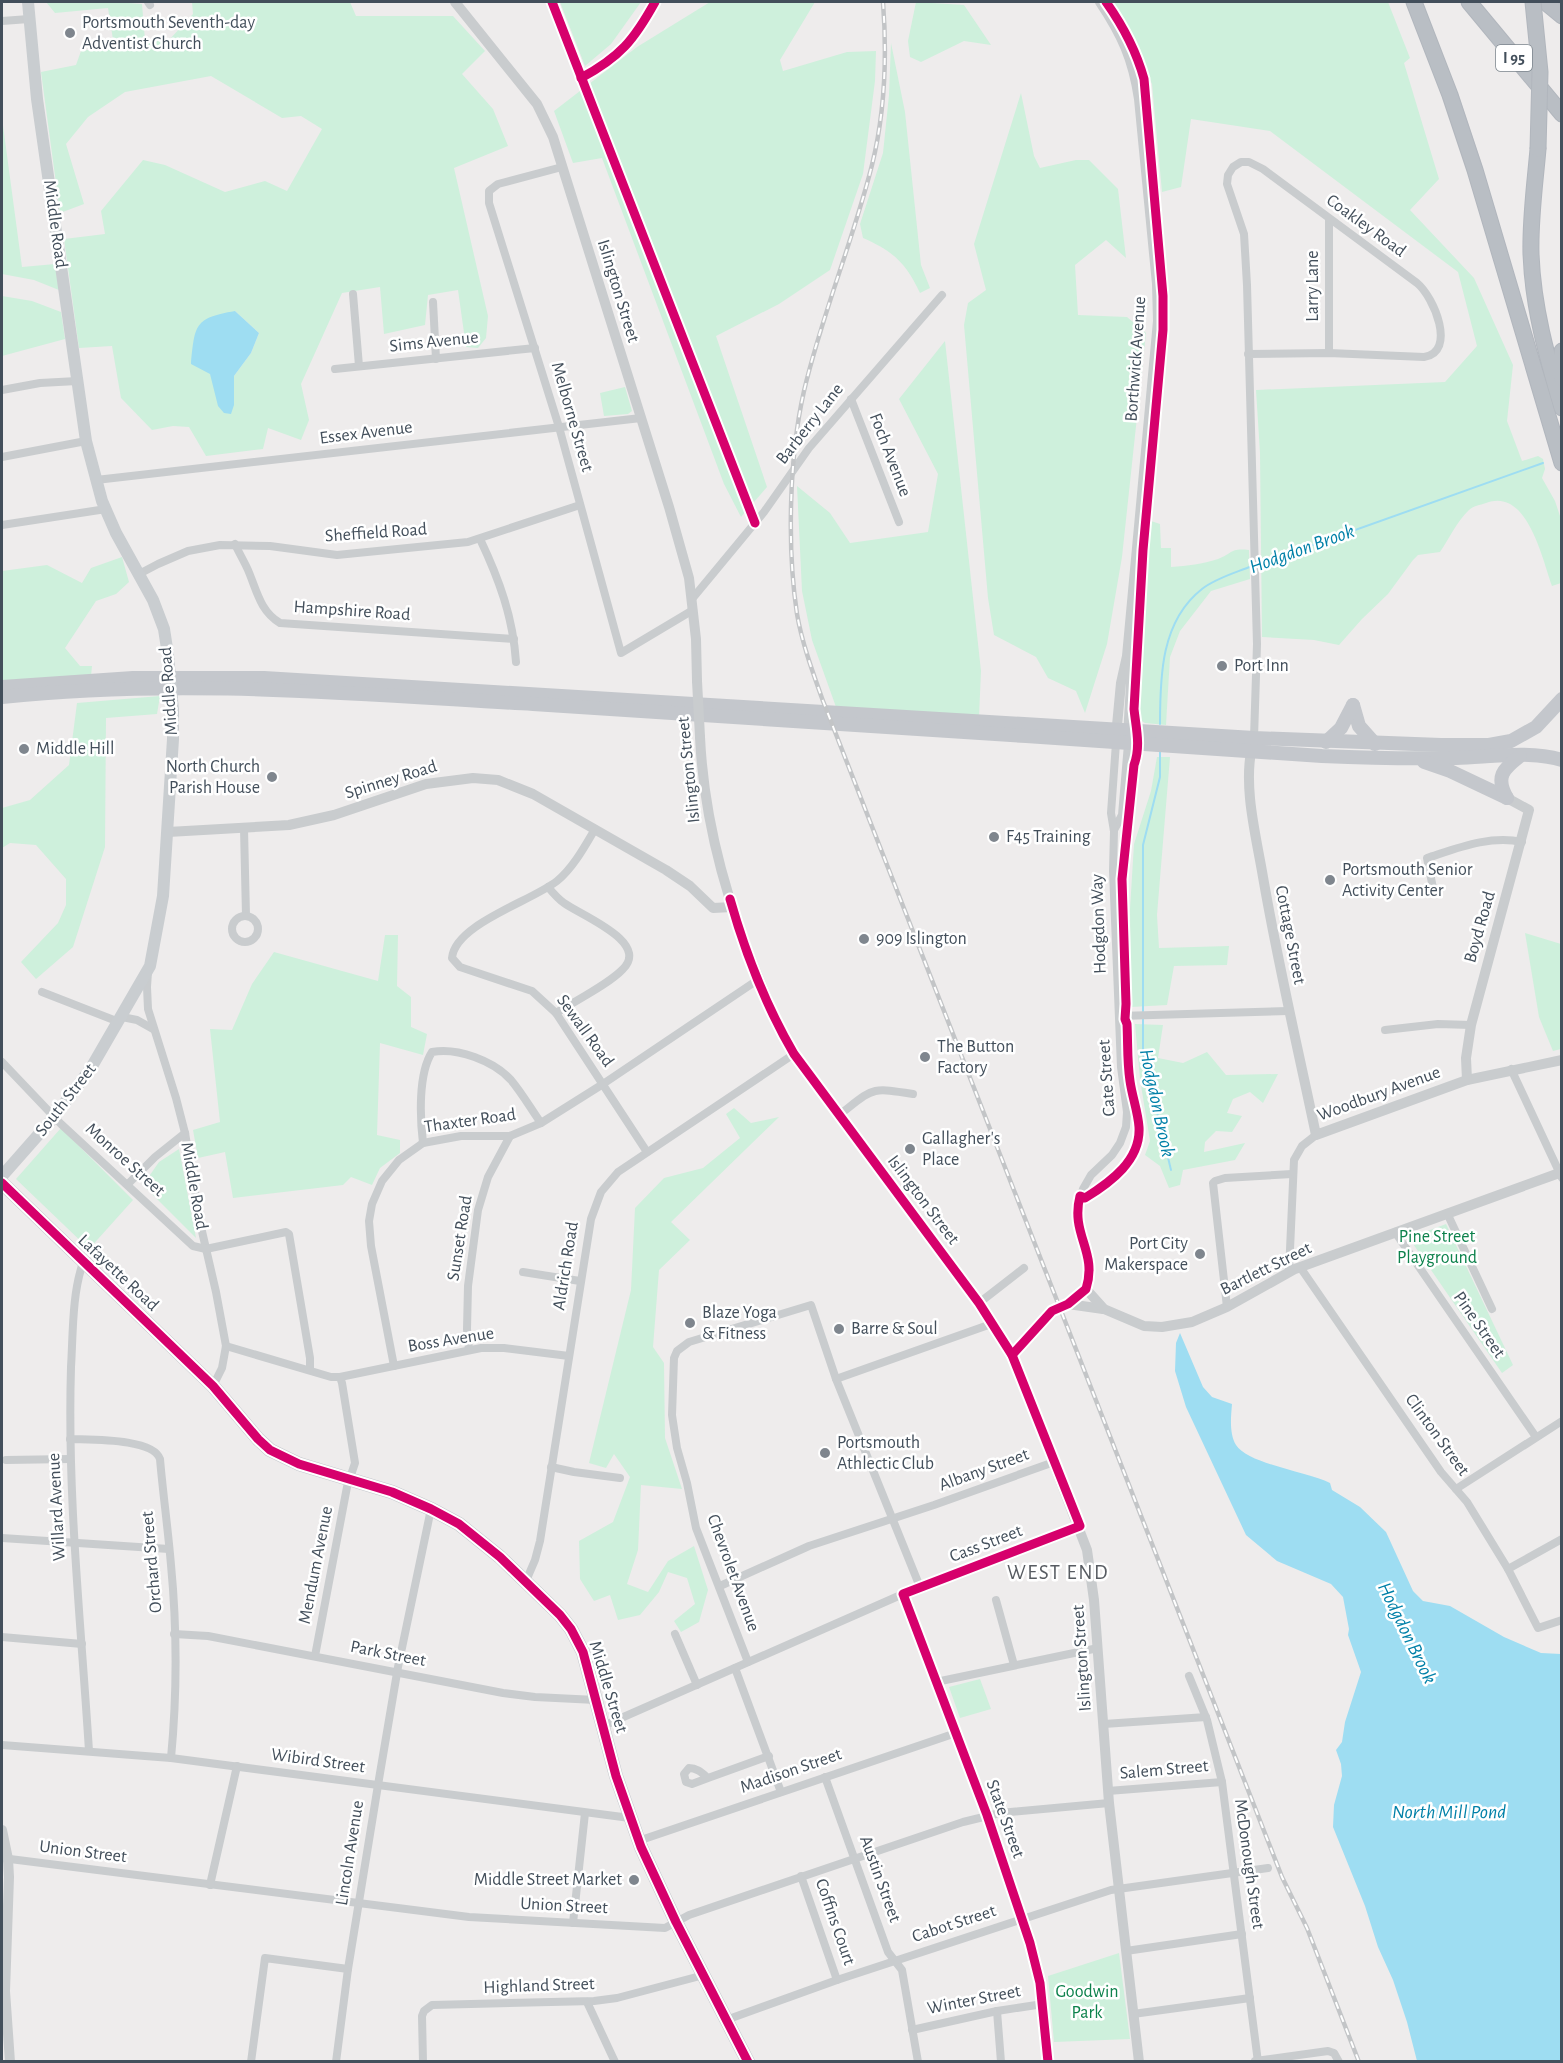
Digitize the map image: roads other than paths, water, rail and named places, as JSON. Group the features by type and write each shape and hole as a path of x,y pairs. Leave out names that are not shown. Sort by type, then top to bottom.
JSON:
{"highway":[{"path":"1414,2 1447,87 1475,170 1562,463"},
{"name":"I 95","path":"1469,2 1562,114"},
{"path":"1533,2 1540,72 1538,149 1531,226 1532,282 1542,338 1562,408"},
{"path":"1545,2 1562,16"},
{"path":"1562,351 1562,378"}],"main road":[{"name":"Middle Road","path":"28,2 37,99 86,441 106,509 160,618 168,655 173,710 168,832 162,911 150,966"},
{"path":"2,687 115,679 264,678 1122,729 1342,757 1538,756 1562,760"},
{"path":"2,698 139,688 262,688 1122,743 1253,745 1326,742 1489,745 1505,743 1523,736 1536,727 1562,699"},
{"path":"1326,742 1341,728 1353,705 1359,726 1374,744"},
{"path":"1507,798 1503,791 1501,777 1508,764 1521,756"},
{"path":"1405,758 1450,771 1507,798"},
{"name":"South Street","path":"2,1176 54,1117 91,1068 121,1020 150,966"},
{"name":"Lafayette Road","path":"2,1183 213,1386"},
{"name":"Middle Street","path":"213,1386 270,1450 299,1464 392,1492 431,1509 471,1532 526,1581 571,1629 583,1652 638,1841 676,1922 748,2061"}],"street":[{"name":"Islington Street","path":"455,2 541,109 562,167 641,418 689,578 693,604 701,768 708,814 732,907 759,979 794,1054 994,1323 1012,1355 1080,1526 1090,1562 1109,1803 1139,2061"},
{"name":"Borthwick Avenue","path":"1100,2 1121,34 1135,72 1158,297 1157,334 1127,656 1131,684 1122,729 1122,743"},
{"path":"2,21 29,19"},
{"name":"Coakley Road","path":"1248,354 1329,353 1424,357 1431,356 1438,351 1441,333 1431,300 1423,288 1256,165 1241,162 1233,167 1228,175 1228,194 1240,218 1244,234 1254,554 1256,580 1257,667 1253,745"},
{"name":"Melborne Street","path":"562,167 498,184 489,191 488,195 491,211 559,427 621,653 693,604"},
{"name":"Larry Lane","path":"1329,219 1329,353"},
{"path":"353,294 359,366"},
{"name":"Barberry Lane","path":"693,604 709,578 764,512 809,448 942,295"},
{"path":"433,302 436,359"},
{"name":"Sims Avenue","path":"335,369 535,348"},
{"path":"2,390 47,382 77,381"},
{"name":"Foch Avenue","path":"851,399 899,522"},
{"name":"Essex Avenue","path":"96,480 641,418"},
{"path":"2,457 86,441"},
{"name":"Sheffield Road","path":"139,574 188,551 235,544 337,555 480,539 580,505"},
{"path":"2,525 106,509"},
{"path":"480,539 503,592 514,639 516,662"},
{"name":"Hampshire Road","path":"235,544 260,602 271,617 280,623 514,639"},
{"path":"689,578 699,581 709,578"},
{"name":"Hodgdon Way","path":"1119,1016 1113,871 1114,831 1122,815 1122,743"},
{"name":"Cottage Street","path":"1253,745 1250,790 1253,820 1288,1011 1316,1136"},
{"name":"Spinney Road","path":"168,832 289,825 312,821 426,784 473,778 498,780 519,786 681,879 713,908 732,907"},
{"name":"Boyd Road","path":"1467,1080 1466,1058 1471,1025 1529,810 1507,798"},
{"path":"244,828 246,916"},
{"name":"Sewall Road","path":"595,829 566,872 548,887 496,915 468,934 456,945 452,958 460,967 532,992 556,1013 647,1152"},
{"path":"1434,893 1427,858 1486,841 1505,839 1522,842"},
{"path":"548,887 564,903 617,936 628,947 630,953 630,959 621,971 556,1013"},
{"name":"Middle Road","path":"150,966 147,998 153,1029 185,1133 226,1346 222,1368 213,1386"},
{"name":"Thaxter Road","path":"394,1366 371,1246 369,1221 372,1204 386,1173 406,1154 423,1143 461,1136 510,1136 541,1124 759,979"},
{"path":"42,992 121,1020 137,1020 153,1029"},
{"name":"Cate Street","path":"1086,1289 1090,1263 1077,1223 1078,1203 1091,1175 1118,1147 1127,1120 1121,1067 1119,1016 1288,1011"},
{"path":"1386,1030 1438,1024 1471,1025"},
{"path":"423,1143 420,1117 427,1066 432,1052 442,1050 467,1055 498,1068 510,1079 541,1124"},
{"name":"Aldrich Road","path":"526,1581 540,1541 580,1281 591,1219 601,1192 618,1172 794,1054"},
{"name":"Woodbury Avenue","path":"1294,1269 1292,1174 1297,1152 1302,1146 1316,1136 1410,1099 1467,1080 1562,1060"},
{"name":"Monroe Street","path":"2,1062 54,1117 129,1184 193,1246 206,1249"},
{"path":"1511,1069 1561,1174"},
{"path":"839,1115 865,1094 876,1089 913,1094"},
{"path":"129,1184 154,1157 185,1133"},
{"name":"Sunset Road","path":"469,1350 468,1286 478,1210 488,1177 510,1136"},
{"path":"1227,1307 1213,1183 1225,1178 1292,1174"},
{"name":"Bartlett Street","path":"1086,1289 1104,1309 1144,1326 1171,1326 1192,1322 1227,1307 1294,1269 1561,1174"},
{"path":"1447,1213 1492,1309"},
{"path":"206,1249 286,1232 290,1234 310,1370"},
{"name":"Pine Street","path":"1395,1232 1536,1437"},
{"name":"Willard Avenue","path":"83,1263 78,1278 72,1336 70,1459 89,1750"},
{"path":"979,1303 1024,1268"},
{"name":"Clinton Street","path":"1294,1269 1441,1472 1467,1502 1508,1569 1538,1628 1562,1620"},
{"path":"523,1272 580,1281"},
{"path":"1012,1355 1052,1311 1068,1304 1086,1289"},
{"path":"1068,1304 1104,1309"},
{"name":"Chevrolet Avenue","path":"748,1662 696,1527 677,1448 672,1415 677,1351 689,1342 811,1305 836,1379"},
{"path":"920,1587 836,1379 994,1323"},
{"path":"226,1346 331,1377 340,1377"},
{"name":"Boss Avenue","path":"340,1377 469,1350 504,1348 569,1356"},
{"name":"Mendum Avenue","path":"315,1656 355,1463 340,1377"},
{"path":"1456,1489 1562,1421"},
{"name":"Orchard Street","path":"70,1439 135,1444 147,1447 158,1454 169,1549 174,1634 175,1702 171,1758"},
{"path":"6,1460 70,1459"},
{"name":"Albany Street","path":"720,1586 808,1546 893,1519 1054,1462"},
{"path":"551,1467 620,1478"},
{"name":"Lincoln Avenue","path":"336,2061 377,1786 397,1673 431,1509"},
{"name":"Cass Street","path":"603,1726 903,1594 1080,1526"},
{"path":"2,1538 169,1549"},
{"path":"1508,1569 1562,1539"},
{"name":"State Street","path":"903,1594 987,1815 1022,1918 1038,1970 1048,2061"},
{"path":"996,1600 1014,1665"},
{"name":"Park Street","path":"174,1634 208,1636 503,1693 596,1700"},
{"path":"675,1634 697,1685"},
{"path":"2,1637 82,1644"},
{"path":"936,1682 1098,1648"},
{"path":"735,1668 781,1792"},
{"name":"McDonough Street","path":"1188,1676 1206,1717 1222,1782 1257,2061"},
{"path":"1104,1725 1206,1717"},
{"name":"Madison Street","path":"638,1841 956,1733"},
{"name":"Wibird Street","path":"2,1745 171,1758 630,1818"},
{"path":"708,1778 769,1756"},
{"path":"210,1885 237,1766"},
{"name":"Austin Street","path":"825,1777 856,1857 888,1952 902,1970 918,2061"},
{"name":"Salem Street","path":"1108,1791 1222,1782"},
{"name":"Union Street","path":"5,1858 358,1905 469,1917 665,1928 689,1915 856,1857 987,1815 1109,1803"},
{"path":"573,1923 585,1813"},
{"path":"2,1830 10,1899 3,1991 10,2061"},
{"name":"Cabot Street","path":"726,2020 837,1980 1119,1888 1268,1868"},
{"name":"Coffins Court","path":"801,1876 837,1980"},
{"path":"1126,1951 1242,1934"},
{"path":"251,2061 265,1958 348,1969"},
{"name":"Highland Street","path":"423,2061 422,2016 424,2011 432,2005 587,2002 617,1998 704,1975"},
{"path":"1133,2014 1250,1998"},
{"path":"587,2002 615,2061"},
{"name":"Winter Street","path":"912,2030 1043,2004"},
{"path":"997,2012 1001,2061"},
{"path":"1257,2061 1328,2051 1336,2057"}],"water":[{"path":"235,311 259,333 251,353 234,376 234,405 231,414 224,413 218,406 210,374 191,364 194,340 199,325 211,317"},
{"name":"North Mill Pond","path":"1180,1333 1203,1387 1212,1397 1232,1404 1232,1435 1236,1445 1243,1452 1265,1462 1330,1483 1332,1490 1360,1507 1386,1532 1413,1591 1423,1601 1450,1606 1504,1637 1541,1653 1561,1654 1561,2061 1417,2061 1393,1980 1378,1947 1365,1906 1333,1827 1334,1805 1342,1776 1336,1750 1342,1742 1345,1722 1361,1672 1348,1635 1343,1597 1331,1584 1277,1561 1246,1535 1186,1407 1175,1371 1176,1343"}],"waterway":[{"name":"Hodgdon Brook","path":"1257,565 1543,463"},
{"name":"Hodgdon Brook","path":"1160,724 1162,669 1171,633 1178,617 1188,602 1207,585 1252,566"},
{"name":"Hodgdon Brook","path":"1143,1013 1143,845 1160,777 1160,751"},
{"name":"Hodgdon Brook","path":"1143,1019 1143,1054 1171,1170"}],"railway":[{"path":"883,2 884,84 880,125 872,165 856,222 811,362 795,444 791,532 794,588 799,625 823,701 1282,1877 1307,1928 1359,2062"}],"place":[{"name":"Portsmouth Seventh-day Adventist Church","path":"70,33"},
{"name":"Port Inn","path":"1222,666"},
{"name":"Middle Hill","path":"24,749"},
{"name":"North Church Parish House","path":"272,777"},
{"name":"F45 Training","path":"994,837"},
{"name":"Portsmouth Senior Activity Center","path":"1330,880"},
{"name":"909 Islington","path":"864,939"},
{"name":"The Button Factory","path":"925,1057"},
{"name":"Gallagher's Place","path":"910,1149"},
{"name":"Port City Makerspace","path":"1200,1254"},
{"name":"Blaze Yoga & Fitness","path":"690,1323"},
{"name":"Barre & Soul","path":"839,1329"},
{"name":"Portsmouth Athlectic Club","path":"825,1453"},
{"name":"Middle Street Market","path":"634,1880"}],"district":[{"name":"WEST END","path":"1058,1572"}],"park label":[{"name":"Pine Street Playground","path":"1437,1247"},
{"name":"Goodwin Park","path":"1087,2002"}]}
